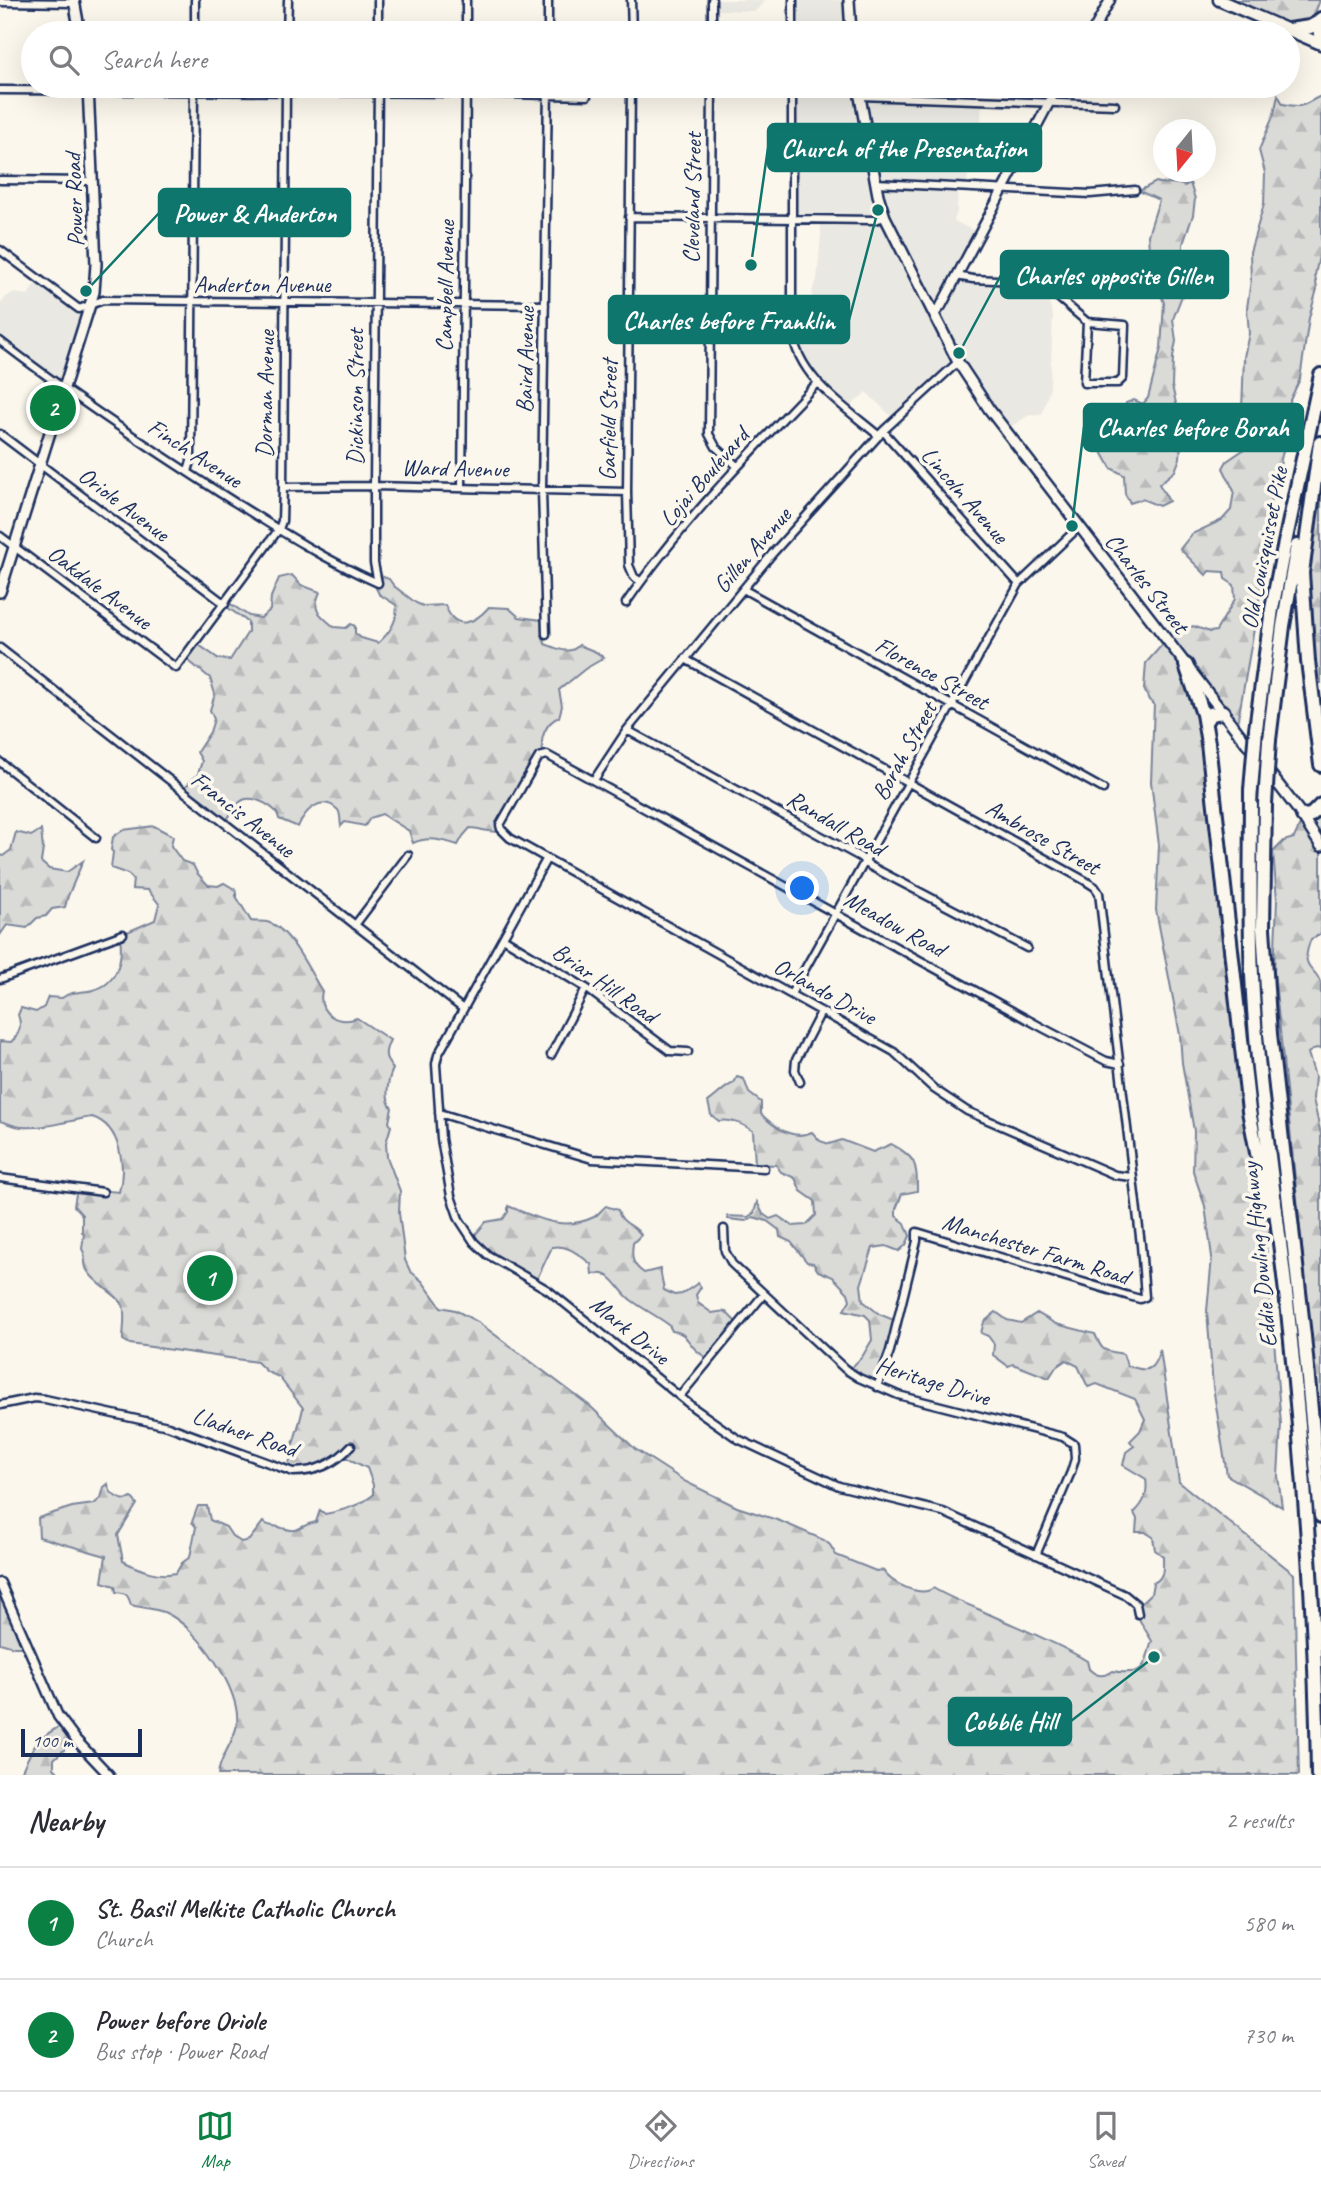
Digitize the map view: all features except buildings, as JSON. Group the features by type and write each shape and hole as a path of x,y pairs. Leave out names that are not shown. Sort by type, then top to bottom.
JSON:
{"highway":[{"path":"1300,28 1310,27 1320,20"},
{"path":"1320,20 1321,43"},
{"name":"Old Louisquisset Pike","path":"1256,730 1272,609 1321,375"},
{"path":"1320,440 1304,544 1302,587 1321,765"},
{"name":"Old Louisquisset Pike","path":"1269,740 1283,626 1300,527 1320,440"},
{"path":"1185,665 1205,722 1249,1111 1273,1247 1288,1311"},
{"path":"1205,722 1210,713 1223,712"},
{"name":"Eddie Dowling Highway","path":"1256,730 1251,790 1250,915 1256,1033 1288,1311 1310,1562 1318,1775"},
{"name":"Eddie Dowling Highway","path":"1269,740 1263,905 1268,1010 1321,1516"},
{"path":"1303,817 1311,815 1321,805"}],"main road":[{"path":"849,0 850,21"},
{"path":"1219,0 1268,21"},
{"path":"74,1 78,21"},
{"path":"1300,34 1321,43"},
{"name":"Power Road","path":"0,592 91,305 96,264 89,98"},
{"name":"Charles Street","path":"860,98 885,217 958,362 1011,439 1303,817"},
{"path":"1303,817 1321,846"}],"street":[{"path":"195,0 195,21"},
{"path":"287,21 288,0"},
{"path":"378,0 378,21"},
{"path":"466,21 467,0"},
{"path":"548,0 548,21"},
{"path":"631,0 632,21"},
{"path":"712,0 712,21"},
{"path":"793,0 793,21"},
{"path":"1098,21 1110,0"},
{"path":"0,2 74,1"},
{"path":"0,90 21,90"},
{"path":"188,472 191,460 194,98"},
{"name":"Dorman Avenue","path":"279,529 282,521 286,98"},
{"name":"Dickinson Street","path":"378,98 374,563 378,583"},
{"name":"Campbell Avenue","path":"462,488 466,98"},
{"name":"Baird Avenue","path":"546,634 542,489 548,98"},
{"name":"Garfield Street","path":"631,98 627,492 629,565 634,577 640,581"},
{"name":"Cleveland Street","path":"712,98 709,434 716,447 737,467"},
{"name":"Lincoln Avenue","path":"792,98 793,338 796,354 818,382 881,433 1019,584"},
{"path":"970,98 1115,105"},
{"path":"934,313 941,306 1052,98"},
{"path":"0,180 93,181"},
{"path":"876,183 1090,194 1135,190"},
{"path":"629,217 875,220 885,217"},
{"name":"Anderton Avenue","path":"0,250 79,309 103,300 545,306"},
{"path":"956,276 1040,282 1087,322 1125,325 1123,377 1118,383 1084,383 1087,322"},
{"name":"Finch Avenue","path":"0,341 64,390 188,472 356,574 378,583"},
{"name":"Gillen Avenue","path":"594,780 627,730 743,589 881,433 958,362"},
{"name":"Lojai Boulevard","path":"626,603 640,581 737,467 818,382"},
{"name":"Oriole Avenue","path":"0,435 225,604"},
{"name":"Ward Avenue","path":"282,487 374,486 627,492"},
{"name":"Borah Street","path":"792,995 1019,584 1079,527"},
{"path":"225,604 279,529"},
{"name":"Oakdale Avenue","path":"0,536 176,668 225,604"},
{"name":"Florence Street","path":"743,589 1103,789"},
{"name":"Francis Avenue","path":"0,648 463,1009"},
{"name":"Ambrose Street","path":"685,659 1095,887 1102,906 1145,1297"},
{"name":"Randall Road","path":"627,730 1027,948"},
{"name":"Meadow Road","path":"500,829 539,757 547,755 1066,1040 1106,1061 1120,1063"},
{"path":"0,762 96,838"},
{"name":"Orlando Drive","path":"500,829 510,838 894,1052 934,1089 967,1111 1115,1175 1132,1177"},
{"path":"355,925 408,855"},
{"name":"Mark Drive","path":"547,858 438,1055 436,1072 439,1113 451,1196 459,1219 474,1242 488,1255 548,1290 719,1427 794,1467 849,1489 943,1512 1125,1595 1136,1604 1138,1614"},
{"path":"0,979 122,934"},
{"name":"Briar Hill Road","path":"503,939 586,988 670,1051 688,1052"},
{"path":"551,1055 586,988"},
{"path":"800,1082 795,1070 796,1059 821,1012"},
{"path":"439,1113 592,1159 764,1168"},
{"path":"0,1178 103,1192"},
{"name":"Heritage Drive","path":"724,1229 725,1251 732,1264 845,1369 898,1395 1063,1437 1074,1444 1075,1459 1071,1472 1036,1555"},
{"name":"Manchester Farm Road","path":"877,1387 898,1320 918,1241 917,1232 1129,1296 1140,1299 1145,1297"},
{"path":"680,1396 764,1294"},
{"name":"Lladner Road","path":"0,1405 34,1398 45,1399 168,1426 293,1472 327,1465 351,1446"},
{"path":"0,1583 58,1716 109,1775"}],"shaded area":[{"path":"712,0 766,0 755,11 713,10"},
{"path":"793,0 849,0 850,21 793,21"},
{"path":"792,98 982,99 981,123 985,132 983,141 977,147 976,156 969,162 967,185 958,187 954,221 977,232 959,274 1047,278 1050,281 1052,287 1048,299 1053,316 1050,388 1042,414 1031,414 1007,429 962,363 894,419 866,392 850,407 818,378 797,353 792,315 811,313 821,234 820,217 792,217"},
{"path":"39,278 81,306 89,305 63,388 0,340 0,305 13,293 28,295"}],"green space":[{"path":"1231,0 1320,0 1310,26 1300,24 1300,21 1283,21"},
{"path":"1321,96 1321,247 1315,275 1317,289 1309,318 1300,379 1290,400 1291,420 1279,479 1271,495 1265,566 1237,726 1217,708 1209,706 1204,723 1270,1229 1266,1244 1281,1424 1278,1476 1282,1507 1227,1475 1213,1387 1207,1311 1212,1257 1205,1206 1193,1171 1194,1131 1180,1035 1156,910 1159,845 1151,782 1154,704 1144,689 1146,663 1169,637 1193,626 1210,632 1216,631 1235,599 1234,585 1225,579 1224,572 1209,571 1206,575 1180,549 1192,534 1222,520 1231,510 1234,491 1223,468 1227,461 1243,450 1248,438 1242,410 1244,357 1249,333 1247,308 1251,280 1250,252 1264,204 1265,173 1259,150 1274,114 1277,98 1283,104 1296,106"},
{"path":"1156,182 1184,186 1190,183 1195,199 1193,215 1183,244 1183,293 1173,319 1176,341 1172,386 1182,429 1180,458 1175,471 1159,484 1169,501 1159,506 1142,499 1130,503 1125,494 1124,475 1111,468 1101,450 1114,448 1119,443 1126,403 1134,400 1143,404 1148,398 1161,348 1164,303 1158,287 1105,282 1150,264 1148,235 1159,200 1139,191"},
{"path":"1321,438 1321,683 1311,684 1301,573"},
{"path":"373,573 389,579 416,603 423,606 445,605 449,614 459,622 477,618 489,607 509,608 519,617 542,620 545,644 567,651 579,645 604,658 559,690 562,706 559,717 550,723 544,732 544,753 510,808 501,831 470,828 458,845 430,839 413,843 409,831 382,814 370,818 365,826 345,822 341,826 338,810 325,803 314,806 298,827 279,819 274,810 253,799 243,800 238,804 225,823 183,789 198,774 202,761 197,752 210,732 214,719 210,710 215,694 210,678 185,658 196,643 219,659 230,660 248,632 248,622 224,605 226,601 249,616 261,618 270,610 271,597 279,578 292,575 301,585 320,592 316,604 318,612 334,627 346,628 351,624 361,638 378,643 392,626 397,610 396,605 379,594 371,578"},
{"path":"1321,809 1321,934 1311,939 1307,963 1321,985 1321,1049 1316,1048 1308,1053 1315,1076 1313,1099 1321,1134 1321,1436 1274,971 1277,900 1273,852 1284,841 1294,838 1304,816 1318,818"},
{"path":"154,826 173,836 171,846 182,861 193,865 208,885 218,886 224,883 236,890 236,896 251,921 267,922 284,932 322,991 323,1006 330,1016 343,1020 357,1018 390,1040 386,1052 393,1069 388,1089 388,1100 392,1108 386,1143 387,1157 400,1191 399,1213 405,1260 410,1271 422,1281 441,1307 455,1310 478,1322 590,1406 635,1449 686,1482 737,1507 780,1521 824,1540 836,1555 876,1571 883,1570 892,1580 906,1588 928,1591 933,1588 1047,1640 1087,1661 1089,1669 1095,1674 1136,1671 1146,1661 1152,1641 1140,1621 1137,1607 1151,1594 1153,1583 1160,1578 1163,1568 1163,1556 1155,1550 1153,1537 1145,1532 1136,1532 1137,1519 1134,1513 1145,1498 1146,1479 1123,1465 1126,1452 1134,1446 1130,1441 1140,1431 1145,1419 1135,1399 1097,1384 1088,1387 1078,1366 1066,1360 1056,1367 1049,1378 1013,1364 1008,1366 993,1355 994,1344 988,1336 981,1333 984,1322 996,1312 1007,1320 1021,1323 1037,1313 1056,1324 1095,1334 1102,1348 1123,1354 1127,1365 1134,1368 1146,1369 1153,1366 1160,1349 1179,1482 1294,1574 1299,1775 218,1775 237,1724 236,1710 225,1678 204,1646 180,1622 164,1612 131,1605 127,1595 116,1592 115,1586 102,1582 106,1556 39,1537 38,1518 72,1507 94,1504 101,1498 104,1487 108,1484 117,1497 132,1498 137,1504 118,1535 123,1561 149,1572 169,1574 176,1573 190,1557 196,1527 192,1522 198,1506 207,1506 210,1520 226,1527 232,1536 241,1542 249,1540 263,1522 296,1530 316,1522 320,1510 325,1514 357,1505 373,1495 373,1485 367,1468 343,1456 320,1469 289,1470 303,1408 279,1377 267,1372 257,1362 130,1344 123,1340 123,1306 87,1270 82,1249 82,1215 74,1206 77,1188 119,1192 122,1171 115,1138 102,1122 92,1117 30,1127 0,1121 0,1041 11,1042 18,1033 18,1015 21,1008 36,1012 44,1007 48,997 62,998 102,987 114,976 117,969 121,952 120,935 155,920 159,904 148,890 132,889 133,879 128,874 111,868 113,837 123,830"},
{"path":"41,830 41,862 49,869 67,872 83,861 65,907 52,909 27,928 7,925 0,935 0,855 3,856 11,850 16,832 31,836"},
{"path":"737,1077 744,1079 749,1093 761,1102 761,1114 784,1131 798,1135 812,1132 820,1141 829,1144 842,1140 873,1152 891,1144 906,1153 913,1162 917,1191 902,1194 896,1209 896,1216 905,1223 910,1236 899,1251 886,1246 873,1248 861,1285 863,1301 879,1314 896,1321 877,1382 850,1369 862,1357 872,1340 870,1320 865,1315 844,1310 850,1300 848,1293 833,1277 818,1271 813,1263 807,1262 791,1242 780,1237 779,1230 767,1221 753,1217 746,1221 728,1219 727,1216 748,1217 754,1213 757,1202 763,1214 770,1219 778,1216 793,1226 806,1225 816,1215 815,1201 801,1191 795,1178 781,1172 776,1165 755,1164 753,1131 737,1122 719,1121 711,1115 708,1102 734,1083"},
{"path":"508,1206 540,1219 561,1223 594,1217 606,1206 618,1210 622,1219 641,1235 633,1243 632,1252 633,1260 640,1270 644,1273 660,1269 664,1290 674,1295 682,1294 698,1283 701,1287 696,1295 698,1303 712,1313 725,1311 738,1324 710,1360 683,1335 672,1331 669,1325 626,1296 610,1278 592,1274 591,1264 568,1249 552,1247 536,1281 494,1256 473,1237 486,1222 503,1219 508,1212"},
{"path":"0,1577 27,1647 0,1643"},
{"path":"66,1723 77,1738 54,1759 54,1768 61,1775 20,1775 37,1743"}],"place":[{"name":"Charles before Franklin","path":"878,210"},
{"name":"Church of the Presentation","path":"751,265"},
{"name":"Power & Anderton","path":"86,291"},
{"name":"Charles opposite Gillen","path":"959,353"},
{"name":"Power before Oriole","path":"53,408"},
{"name":"Charles before Borah","path":"1072,526"},
{"name":"St. Basil Melkite Catholic Church","path":"210,1278"},
{"name":"Cobble Hill","path":"1154,1657"}]}
